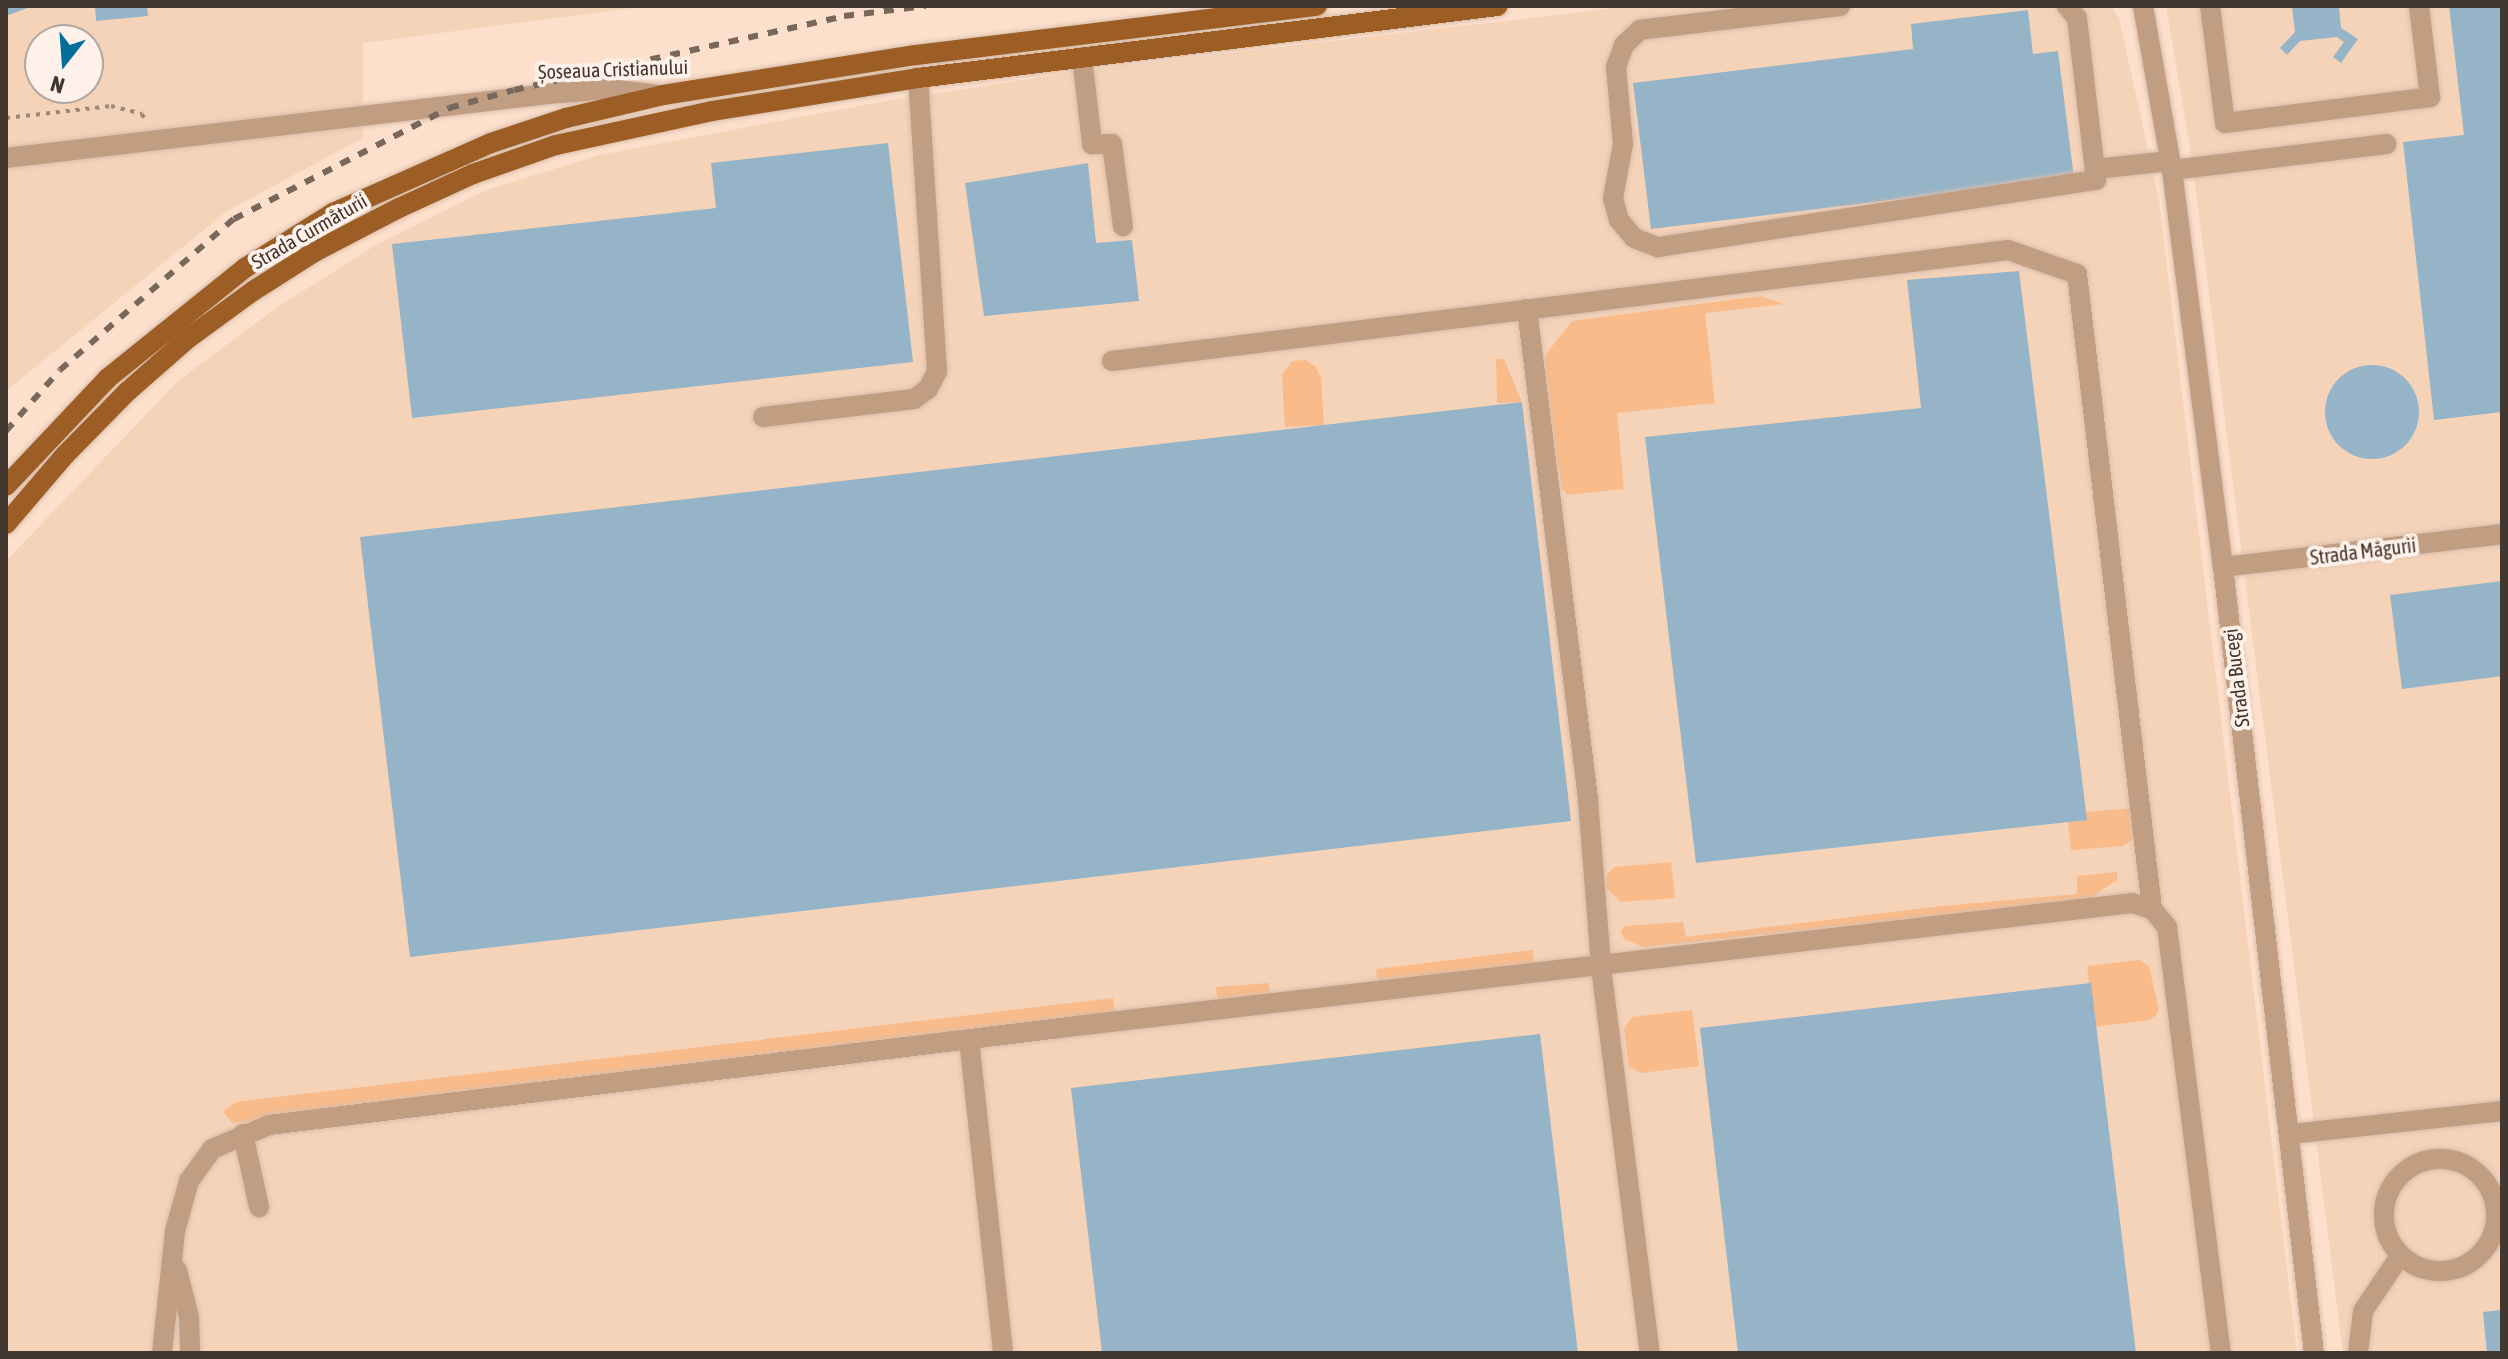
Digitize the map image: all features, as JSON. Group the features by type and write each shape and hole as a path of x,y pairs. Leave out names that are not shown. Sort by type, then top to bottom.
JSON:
{"main road":[{"name":"Șoseaua Cristianului","path":"663,95 916,55 1317,6"},
{"path":"918,78 1498,6"},
{"name":"Strada Curmăturii","path":"6,524 65,455 128,391 186,340 316,251 473,174 556,145 712,111 918,78"},
{"name":"Strada Curmăturii","path":"6,486 73,411 155,338 245,268 333,213 491,143 566,118 663,95"}],"street":[{"path":"1840,6 1640,30 1624,45 1616,67 1623,144 1613,198 1619,220 1634,238 1658,247 2096,180 2077,18 2067,6"},
{"name":"Strada Bucegi","path":"2143,6 2171,166 2223,567 2314,1353"},
{"path":"2210,6 2225,123 2430,97 2419,6"},
{"path":"1082,57 1092,144 1112,144 1123,226"},
{"path":"763,417 914,399 928,389 937,371 918,78"},
{"name":"Șoseaua Cristianului","path":"6,158 563,93 609,89 663,95"},
{"path":"2095,169 2171,166 2386,144"},
{"path":"1112,361 2008,250 2077,274 2152,909 2167,927 2221,1353"},
{"path":"1527,309 1588,800 1601,967 1650,1353"},
{"name":"Strada Măgurii","path":"2223,567 2502,534"},
{"path":"162,1353 175,1231 189,1181 212,1149 269,1125 330,1115 2132,903 2152,909"},
{"path":"969,1039 1003,1353"},
{"path":"2291,1134 2502,1111"},
{"path":"243,1134 259,1207"},
{"path":"2447,1159 2494,1181 2496,1218 2493,1236 2476,1257 2452,1270 2434,1271 2416,1266 2400,1256 2389,1241 2384,1213 2391,1186 2403,1172 2419,1162 2447,1159"},
{"path":"2358,1353 2363,1311 2400,1256"},
{"path":"174,1259 189,1317 190,1353"}],"path":[{"path":"6,118 111,106 142,114 152,142"}],"shaded area":[{"path":"6,6 648,6 363,43 363,138 227,211 6,391"},
{"path":"1632,6 2111,6 2119,18 2159,200 2297,1353 6,1353 6,561 178,381 279,306 376,245 484,191 599,155 886,101 1096,69"},
{"path":"2166,6 2502,6 2502,1353 2343,1353 2192,160"},
{"path":"1760,296 1784,304 1705,313 1715,403 1617,413 1624,489 1567,495 1562,488 1544,377 1546,354 1572,321"},
{"path":"1496,359 1504,359 1522,402 1497,403"},
{"path":"1305,360 1315,366 1321,377 1324,425 1285,427 1282,375 1292,361"},
{"path":"2136,808 2135,838 2123,846 2071,850 2068,821 2086,820 2086,812"},
{"path":"1671,862 1675,898 1621,902 1606,888 1607,874 1615,867"},
{"path":"2117,872 2117,880 2087,900 1644,947 1624,939 1621,932 1624,926 1683,922 1686,937 1942,906 2077,894 2077,876"},
{"path":"1533,950 1534,964 1382,982 1377,978 1376,969"},
{"path":"2139,960 2149,966 2159,1010 2156,1015 2149,1020 2094,1027 2087,966"},
{"path":"1269,983 1270,996 1217,999 1216,987"},
{"path":"1113,998 1116,1018 232,1123 223,1111 236,1102"},
{"path":"1692,1010 1699,1066 1641,1073 1629,1067 1624,1029 1632,1017"}],"building":[{"path":"6,6 33,6 6,16"},
{"path":"95,6 147,6 148,16 96,21"},
{"path":"2292,6 2339,6 2341,28 2358,39 2341,63 2333,57 2344,42 2337,37 2300,41 2287,55 2280,48 2295,32"},
{"path":"2449,6 2502,6 2502,412 2434,420 2403,142 2464,135"},
{"path":"2028,10 2033,54 2058,51 2074,178 1651,229 1633,83 1913,49 1911,24"},
{"path":"888,143 913,362 412,418 392,244 716,208 711,163"},
{"path":"1088,163 1096,243 1132,240 1139,301 984,316 965,183"},
{"path":"2019,271 2087,820 1696,863 1645,437 1921,408 1907,280"},
{"path":"2372,365 2390,369 2405,379 2415,394 2419,412 2415,430 2405,445 2390,455 2372,459 2354,455 2339,445 2329,430 2325,412 2329,394 2339,379 2354,369"},
{"path":"1522,402 1571,821 410,957 360,537"},
{"path":"2502,581 2502,676 2402,689 2390,595"},
{"path":"2091,983 2136,1353 1738,1353 1700,1028"},
{"path":"1540,1034 1578,1353 1102,1353 1071,1088"},
{"path":"2502,1310 2502,1353 2487,1353 2483,1312"}],"railway":[{"path":"6,431 60,370 234,219 449,108 514,90 844,16 925,6"}]}
